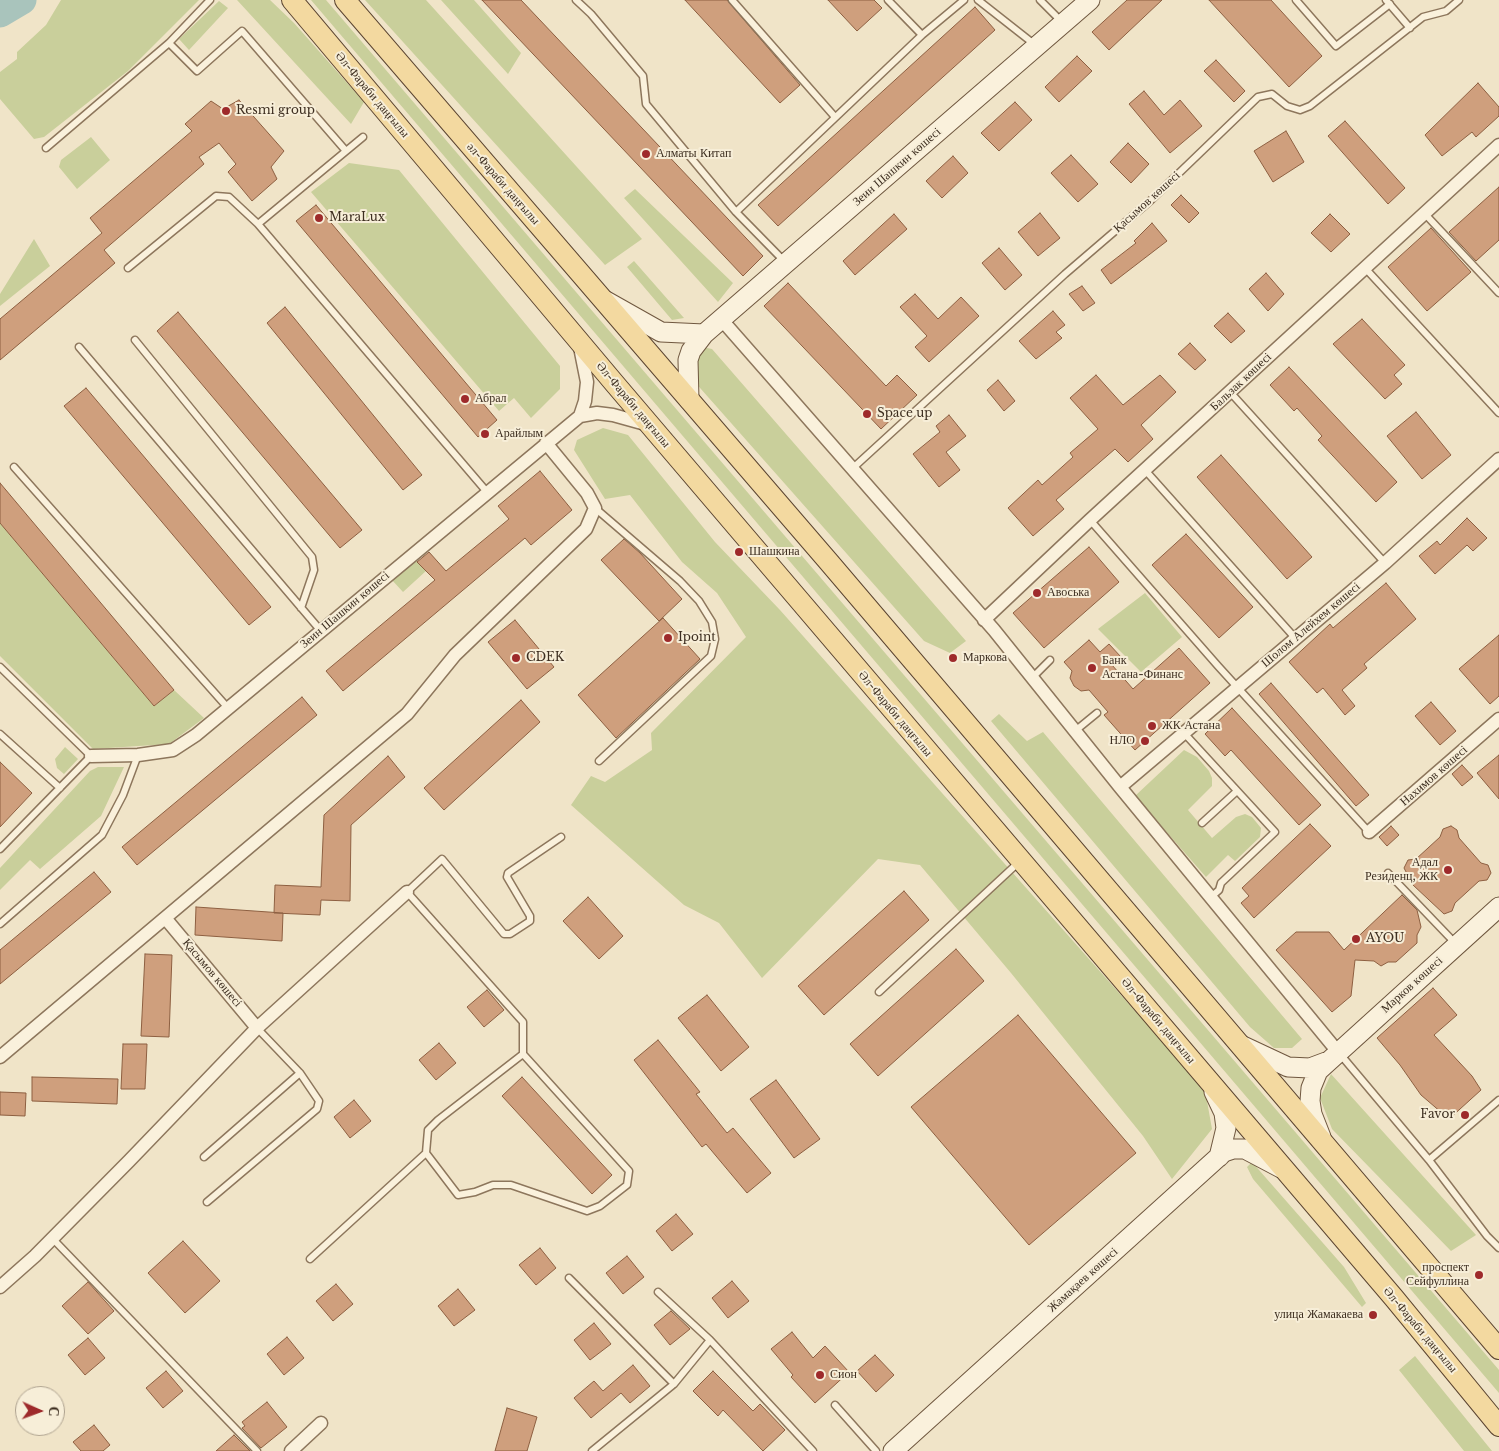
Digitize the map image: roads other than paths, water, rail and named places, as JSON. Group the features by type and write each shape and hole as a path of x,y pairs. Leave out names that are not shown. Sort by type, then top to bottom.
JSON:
{"main road":[{"name":"Әл-Фараби даңғылы","path":"292,0 649,425 1394,1298 1496,1423"},
{"name":"әл-Фараби даңғылы","path":"345,0 688,400"},
{"path":"688,400 979,737 1499,1349"}],"street":[{"name":"Зеин Шашкин көшесі","path":"688,400 688,360 691,351 704,334 1090,0"},
{"name":"Бальзак көшесі","path":"984,620 1090,520 1499,146"},
{"path":"604,300 660,332 704,334"},
{"path":"722,319 1032,677 1120,787 1212,897 1332,1057"},
{"path":"576,338 584,364 586,382 585,401 580,416 597,413 613,415 649,425"},
{"name":"Зеин Шашкин көшесі","path":"91,756 138,756 173,750 196,735 580,416"},
{"path":"0,1057 407,714 456,655 586,529 595,508 588,493 546,443"},
{"name":"Шолом Алейхем көшесі","path":"1120,787 1385,563 1499,459"},
{"name":"Нахимов көшесі","path":"1369,832 1499,719"},
{"path":"0,1287 52,1238 257,1028 407,892"},
{"name":"Марков көшесі","path":"1332,1057 1499,907"},
{"name":"Қасымов көшесі","path":"166,919 257,1028"},
{"path":"1236,1041 1254,1053 1288,1067 1310,1068 1332,1057"},
{"path":"1327,1148 1317,1129 1310,1101 1314,1079 1332,1057"},
{"path":"1209,1082 1224,1113 1226,1128 1219,1157"},
{"name":"Жамақаев көшесі","path":"893,1451 1219,1157 1233,1149 1245,1149 1283,1169"},
{"path":"291,1451 322,1423"}],"lane":[{"path":"46,148 169,43 210,0"},
{"path":"576,0 591,14 643,76 646,104 736,212 787,264"},
{"path":"732,0 835,117"},
{"path":"888,0 922,36"},
{"path":"736,212 922,36 964,0"},
{"path":"978,0 1037,47"},
{"path":"1040,0 1063,24"},
{"path":"1296,0 1336,46 1388,2 1410,28"},
{"name":"Қасымов көшесі","path":"853,468 1065,274 1150,200 1258,97 1264,94 1272,94 1287,106 1300,110 1310,106 1423,18 1446,11 1459,0"},
{"path":"169,43 196,71 242,31 346,151"},
{"path":"258,224 363,137"},
{"path":"128,268 216,196 229,197 258,224 487,492"},
{"path":"1425,214 1499,293"},
{"path":"1365,268 1499,413"},
{"path":"135,340 312,557 314,570 301,608"},
{"path":"79,347 321,631"},
{"path":"1230,392 1385,563"},
{"path":"14,467 228,708"},
{"path":"1145,470 1296,639"},
{"path":"595,508 680,581 699,601 712,622 715,639 711,656 599,761"},
{"path":"1090,520 1237,687 1369,832"},
{"path":"1032,677 1050,660"},
{"path":"0,667 91,756 0,849"},
{"path":"1075,731 1097,713"},
{"path":"1184,733 1275,832 1221,883 1219,890 1212,897"},
{"path":"0,734 60,788"},
{"path":"0,924 102,835 123,795 138,756"},
{"path":"1202,823 1236,791"},
{"path":"522,1054 428,1130 426,1153 458,1195 475,1192 493,1185 511,1185 587,1211 600,1206 627,1185 629,1171 522,1054 523,1022 407,892 442,859 504,934 510,934 530,921 530,916 507,877 508,873 561,837"},
{"path":"879,992 1020,861"},
{"path":"1388,873 1457,945"},
{"path":"207,1202 317,1109 319,1101 300,1073 257,1028"},
{"path":"1332,1057 1429,1160 1487,1236 1499,1248"},
{"path":"204,1157 300,1073"},
{"path":"1429,1160 1499,1100"},
{"path":"310,1259 426,1153"},
{"path":"52,1238 257,1451"},
{"path":"569,1278 674,1384"},
{"path":"658,1292 710,1340 813,1451"},
{"path":"592,1451 674,1384 710,1340"},
{"path":"835,1405 876,1451"}],"waterway":[{"path":"0,13 22,0"}],"place":[{"name":"Resmi group","path":"226,111"},
{"name":"Алматы Китап","path":"646,154"},
{"name":"MaraLux","path":"319,218"},
{"name":"Абрал","path":"465,399"},
{"name":"Space up","path":"867,414"},
{"name":"Арайлым","path":"485,434"},
{"name":"Шашкина","path":"739,552"},
{"name":"Авоська","path":"1037,593"},
{"name":"Ipoint","path":"668,638"},
{"name":"CDEK","path":"516,658"},
{"name":"Маркова","path":"953,658"},
{"name":"Банк Астана-Финанс","path":"1092,668"},
{"name":"ЖК Астана","path":"1152,726"},
{"name":"НЛО","path":"1145,741"},
{"name":"Адал Резиденц, ЖК","path":"1448,870"},
{"name":"AYOU","path":"1356,939"},
{"name":"Favor","path":"1465,1115"},
{"name":"проспект Сейфуллина","path":"1479,1275"},
{"name":"улица Жамакаева","path":"1373,1315"},
{"name":"Сион","path":"820,1375"}]}
